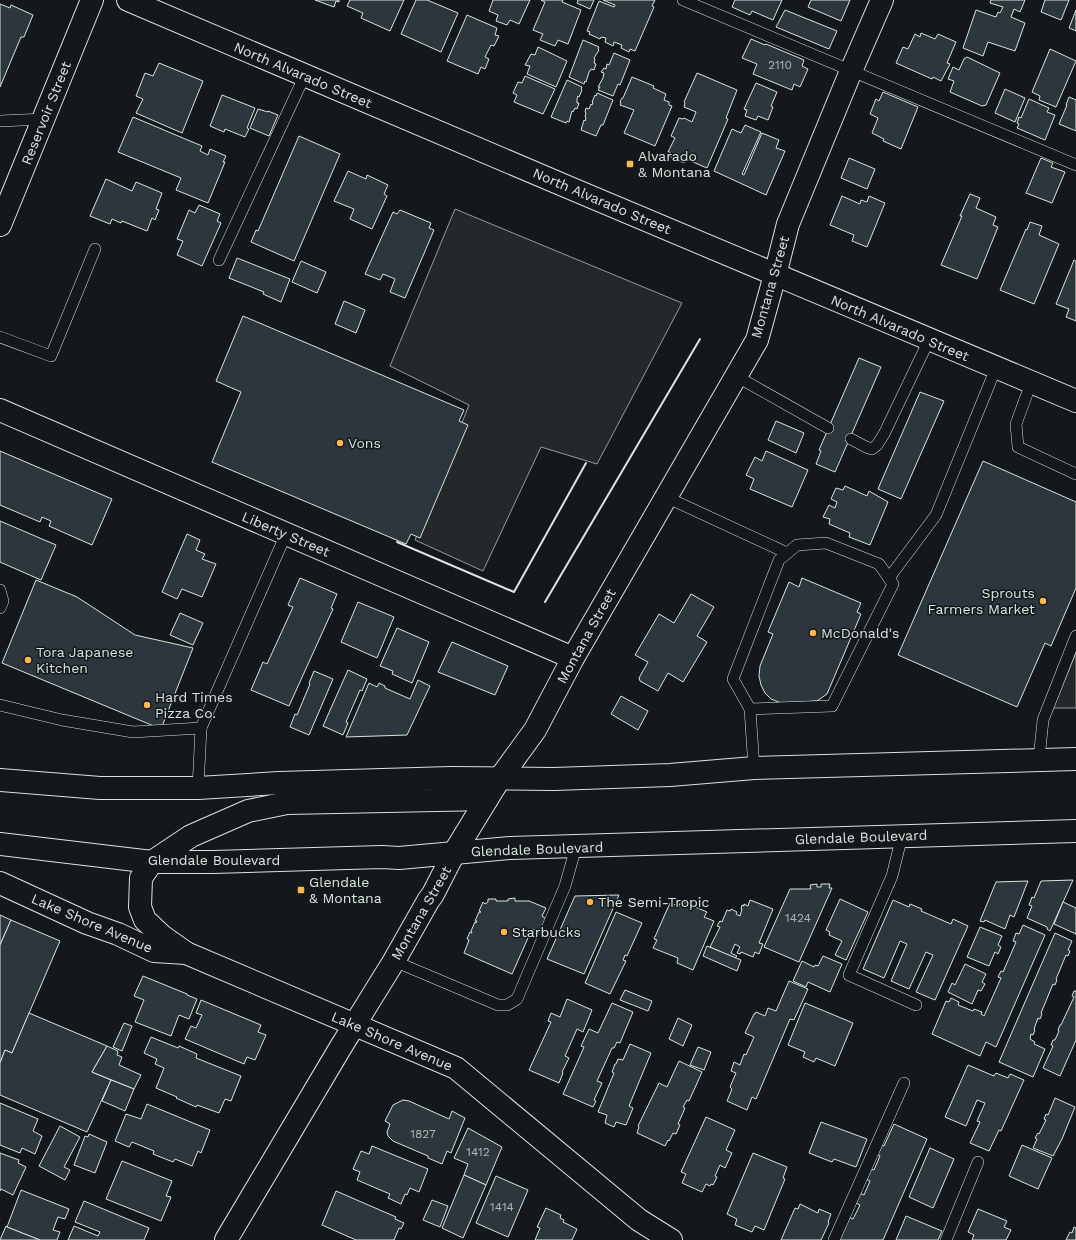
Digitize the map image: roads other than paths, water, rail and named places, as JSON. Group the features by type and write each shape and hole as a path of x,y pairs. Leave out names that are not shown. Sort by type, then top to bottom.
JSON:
{"main road":[{"name":"Reservoir Street","path":"0,225 92,0"},
{"name":"North Alvarado Street","path":"128,0 1076,401"},
{"name":"Montana Street","path":"226,1240 354,1025 394,961 428,901 434,894 454,853 500,778 534,730 572,658 757,340 776,275 788,224 882,0"},
{"name":"Liberty Street","path":"0,410 572,658"},
{"path":"0,780 100,788 198,788 286,783 451,778 554,779 670,775 754,768 1076,759"},
{"path":"152,862 191,836 248,811 287,803 487,799"},
{"name":"Glendale Boulevard","path":"0,844 152,862 214,862 382,857 399,858 510,848 1076,831"},
{"name":"Lake Shore Avenue","path":"152,862 141,878 140,907 145,920 162,936 186,953 456,1068 639,1220 671,1240"},
{"name":"Lake Shore Avenue","path":"0,883 87,923 118,934 154,951 186,953"}],"lane":[{"path":"683,0 1076,165"},
{"path":"220,260 305,75"},
{"path":"0,121 44,118"},
{"path":"0,337 52,356 95,249"},
{"path":"851,439 872,449 877,445 884,434 929,340"},
{"path":"889,578 936,515 996,368"},
{"path":"736,376 828,428"},
{"path":"1031,382 1016,424 1018,447 1076,474"},
{"path":"666,497 787,554"},
{"path":"198,788 201,728 286,534"},
{"path":"750,709 832,706 892,584 879,564 826,543 797,545 779,560 733,679 750,709 754,768"},
{"path":"0,590 3,601 0,608"},
{"path":"1039,759 1043,720 1076,636"},
{"path":"0,705 62,720 133,732 201,728"},
{"path":"902,836 892,876 849,976 916,1005"},
{"path":"394,961 498,1005 507,1005 517,999 565,886 576,847"},
{"path":"834,1240 904,1083"},
{"path":"946,1240 978,1162"}],"place":[{"name":"Alvarado & Montana","path":"630,164"},
{"name":"Vons","path":"340,443"},
{"name":"Sprouts Farmers Market","path":"1043,601"},
{"name":"McDonald's","path":"813,633"},
{"name":"Tora Japanese Kitchen","path":"28,660"},
{"name":"Hard Times Pizza Co.","path":"147,705"},
{"name":"Glendale & Montana","path":"301,890"},
{"name":"The Semi-Tropic","path":"590,902"},
{"name":"Starbucks","path":"504,932"}]}
